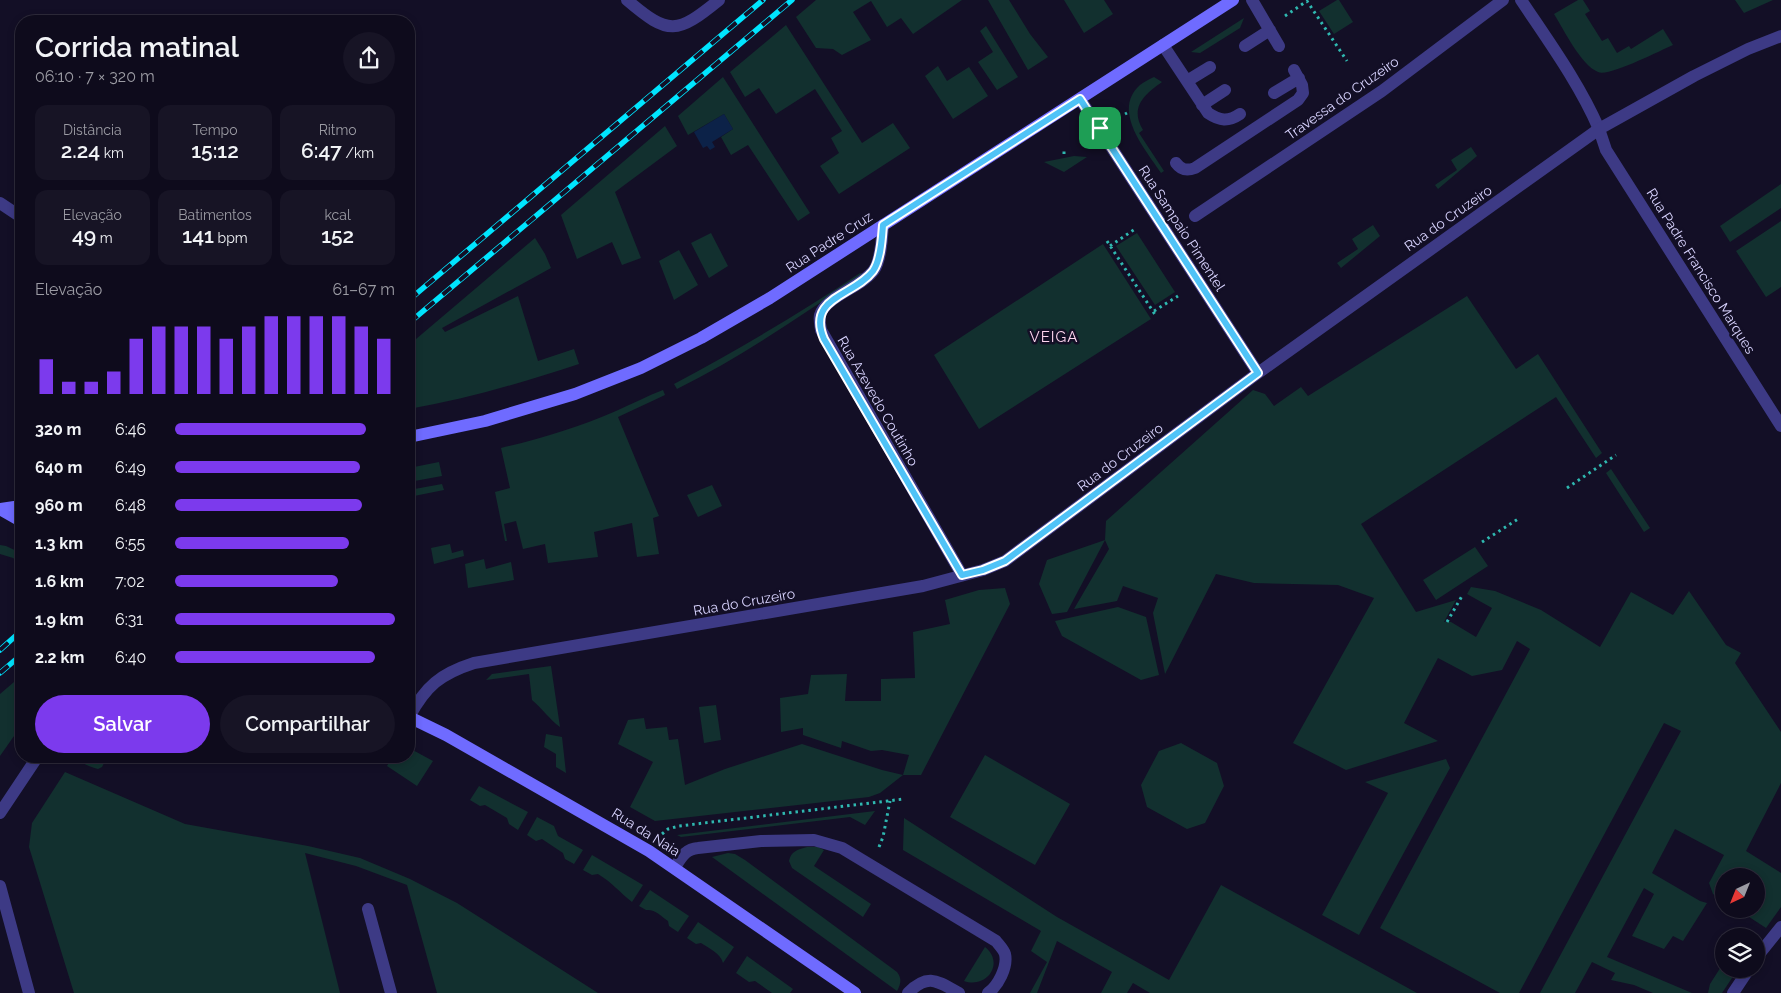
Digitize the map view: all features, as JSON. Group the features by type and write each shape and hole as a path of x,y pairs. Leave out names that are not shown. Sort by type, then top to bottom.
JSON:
{"street":[{"path":"627,0 660,25 676,27 697,18 719,0"},
{"name":"Rua Padre Cruz","path":"415,436 494,418 575,394 641,368 701,338 770,298 1233,0"},
{"path":"1252,0 1279,46"},
{"name":"Travessa do Cruzeiro","path":"1195,216 1382,91 1502,0"},
{"path":"1521,0 1578,87 1599,129"},
{"path":"1245,46 1270,30"},
{"name":"Rua do Cruzeiro","path":"415,706 434,683 452,670 474,663 923,586 983,570 1005,561 1258,373 1599,129 1694,76 1748,49 1781,36"},
{"path":"1163,45 1208,113 1217,120 1225,121 1240,114"},
{"path":"1186,82 1210,67"},
{"path":"1176,163 1183,170 1195,168 1298,100 1304,93 1296,74 1274,93"},
{"path":"1202,105 1225,90"},
{"name":"Rua Sampaio Pimentel","path":"1080,99 1258,373"},
{"name":"Rua Padre Francisco Marques","path":"1599,129 1606,150 1781,426"},
{"path":"0,203 15,213"},
{"name":"Rua Azevedo Coutinho","path":"883,225 881,246 874,270 825,306 821,314 820,330 962,575"},
{"path":"0,509 15,507"},
{"path":"0,509 15,518"},
{"name":"Rua da Naia","path":"415,720 446,735 650,851 856,993"},
{"path":"0,813 33,763"},
{"path":"674,867 683,855 693,848 761,841 814,840 842,848 996,941 1005,953 1005,967 996,986 988,993"},
{"path":"0,886 30,993"},
{"path":"368,909 391,993"},
{"path":"1765,947 1781,927"},
{"path":"1733,993 1743,978"},
{"path":"908,993 926,980 941,983 959,993"}],"path":[{"path":"1283,16 1307,0 1347,62"},
{"path":"1110,246 1135,229"},
{"path":"1107,241 1156,316"},
{"path":"1153,312 1178,296"},
{"path":"1567,488 1616,456"},
{"path":"1482,542 1518,519"},
{"path":"1447,622 1462,596"},
{"path":"650,851 663,832 680,826 904,799"},
{"path":"883,837 890,801"}],"green space":[{"path":"816,0 962,0 913,34 901,18 887,27 871,1 853,12 871,40 842,55 833,49 816,48 796,17"},
{"path":"988,0 1009,0 1030,34 1048,57 1028,70"},
{"path":"1064,0 1104,0 1113,14 1084,33"},
{"path":"1339,0 1353,22 1334,34 1319,11"},
{"path":"1578,0 1583,0 1590,11 1585,14 1602,41 1608,38 1617,53 1629,46 1631,49 1663,29 1673,45 1612,71 1598,72 1579,55 1554,14"},
{"path":"1735,0 1773,0 1744,13"},
{"path":"1244,18 1240,28 1200,53 1191,52"},
{"path":"786,25 862,143 893,123 910,148 839,194 820,166 839,153 831,138 842,131 815,89 776,114 759,88 745,97 730,72"},
{"path":"986,26 1018,77 997,90 978,62 993,52 980,31"},
{"path":"938,66 947,81 969,67 988,96 953,119 925,76"},
{"path":"723,77 810,213 798,221 748,145 731,155 721,137 733,129 724,114 688,135 678,116"},
{"path":"1154,77 1162,82 1145,96 1138,108 1139,122 1143,130 1139,133 1164,171 1161,173 1134,130 1129,106 1132,95 1140,85"},
{"path":"665,126 677,146 615,192 641,258 622,265 612,242 577,259 561,215"},
{"path":"1471,147 1477,156 1438,189 1435,185 1457,170 1451,160"},
{"path":"1074,156 1087,157 1064,172 1044,162"},
{"path":"1781,184 1781,208 1730,242 1720,226"},
{"path":"1781,221 1781,287 1766,297 1736,251"},
{"path":"1373,225 1380,236 1341,268 1337,263 1358,249 1352,239"},
{"path":"711,233 728,266 709,278 691,243"},
{"path":"1137,233 1175,292 1155,305 1116,246"},
{"path":"535,238 551,268 442,328 445,332 518,296 538,361 574,349 579,364 495,389 415,408 415,340"},
{"path":"1103,244 1151,319 979,429 934,355"},
{"path":"679,250 698,285 674,300 659,261"},
{"path":"860,273 863,274 772,334 701,377 677,389 674,384 768,331"},
{"path":"1467,296 1516,369 1538,354 1602,453 1596,458 1556,397 1361,524 1416,612 1456,600 1444,622 1451,622 1476,637 1492,608 1467,594 1471,587 1495,591 1541,610 1600,647 1631,592 1673,615 1689,591 1726,645 1741,653 1735,663 1781,732 1781,783 1746,851 1781,873 1781,907 1766,928 1751,918 1765,918 1765,868 1717,868 1724,855 1675,829 1652,873 1700,901 1707,903 1683,941 1673,936 1664,949 1632,936 1654,894 1644,888 1607,957 1692,993 1653,993 1634,985 1611,980 1615,973 1592,962 1575,993 1540,993 1681,731 1664,723 1519,993 1500,993 1380,928 1530,649 1517,641 1502,670 1472,676 1438,658 1404,723 1438,741 1346,770 1293,743 1374,598 1338,585 1254,583 1216,574 1165,674 1153,613 1158,598 1123,586 1117,601 1074,609 1109,549 1105,540 1106,521 1253,390 1265,394 1274,406 1301,387 1308,396"},
{"path":"663,390 665,395 618,417 659,516 653,518 659,554 637,557 632,523 594,532 598,557 548,563 545,544 523,549 516,521 504,524 507,541 505,541 495,492 510,488 501,448 545,437 588,422"},
{"path":"439,462 442,476 415,481 415,467"},
{"path":"1611,469 1650,528 1644,532 1606,473"},
{"path":"442,484 444,490 415,496 415,489"},
{"path":"712,485 722,506 698,517 687,495"},
{"path":"1105,540 1067,612 1052,614 1039,584 1047,560"},
{"path":"450,544 452,553 463,550 464,556 434,564 431,548"},
{"path":"0,545 6,546 15,550 15,559 13,558 0,554"},
{"path":"1475,547 1488,566 1436,600 1423,580"},
{"path":"484,559 486,569 511,562 514,580 468,588 465,564"},
{"path":"1005,588 1010,604 921,775 903,775 909,755 882,750 871,751 842,741 841,748 803,735 803,728 781,732 780,698 808,694 811,675 847,674 845,701 881,701 881,679 915,678 913,632 950,624 945,600 979,590"},
{"path":"1118,607 1146,617 1159,675 1141,680 1062,636 1055,621"},
{"path":"551,666 560,727 532,700 529,674 486,680 492,674"},
{"path":"15,681 15,735 0,756 0,694"},
{"path":"716,705 721,740 704,743 699,707"},
{"path":"644,718 646,729 667,727 669,740 678,739 685,785 725,769 802,744 903,775 880,793 869,797 655,821 630,807 653,762 618,744 628,720"},
{"path":"546,734 562,737 566,773 556,767 556,754 544,747"},
{"path":"1181,743 1217,763 1224,786 1205,823 1187,829 1147,807 1141,785 1159,751"},
{"path":"415,751 433,761 417,786 387,766 389,763 415,763"},
{"path":"985,755 1070,804 1035,865 950,817"},
{"path":"1446,759 1450,768 1359,935 1322,915 1388,793 1365,782"},
{"path":"83,763 104,763 98,769"},
{"path":"65,772 185,824 308,846 360,858 410,879 457,903 598,993 437,993 407,885 356,866 305,853 340,993 74,993 29,847 32,823"},
{"path":"479,786 528,812 518,830 509,824 507,818 485,805 480,806 470,800"},
{"path":"875,811 865,825 850,817 681,837 677,835"},
{"path":"537,817 554,826 558,836 583,850 574,864 565,859 563,853 542,839 536,841 527,835"},
{"path":"904,818 1057,917 1169,980 1221,885 1417,993 1150,993 1133,983 1127,993 1101,993 1112,972 1057,941 1037,993 1030,993 1047,962 1031,951 1041,931 903,850"},
{"path":"807,847 818,847 824,850 814,866 871,904 863,917 792,868 789,861 791,855 797,850"},
{"path":"728,853 735,854 745,860 897,972 900,981 897,991 712,857"},
{"path":"592,855 643,885 632,902 603,877 598,874 592,875 583,870"},
{"path":"1715,872 1715,895 1713,894 1709,883"},
{"path":"650,890 689,916 678,932 669,926 668,921 658,913 639,906"},
{"path":"698,922 734,947 723,963 720,957 711,949 701,943 696,944 687,938"},
{"path":"985,947 991,953 993,960 991,973 980,981 964,981"},
{"path":"747,956 793,989 790,993 772,993 755,981 749,982 736,973"},
{"path":"1715,976 1715,978 1732,978 1722,993 1708,993 1710,984"}],"water":[{"path":"724,114 733,129 712,142 715,147 710,150 707,146 703,148 694,132"}],"railway":[{"path":"415,295 763,0"},
{"path":"415,318 792,0"},
{"path":"0,650 15,636"},
{"path":"0,673 15,660"}],"district":[{"name":"VEIGA","path":"1054,337"}],"route":[{"path":"1080,99 1100,128 1258,373 1005,561 983,570 962,575 824,339 820,330 821,314 825,306 874,270 881,246 883,225 1080,99"}]}
